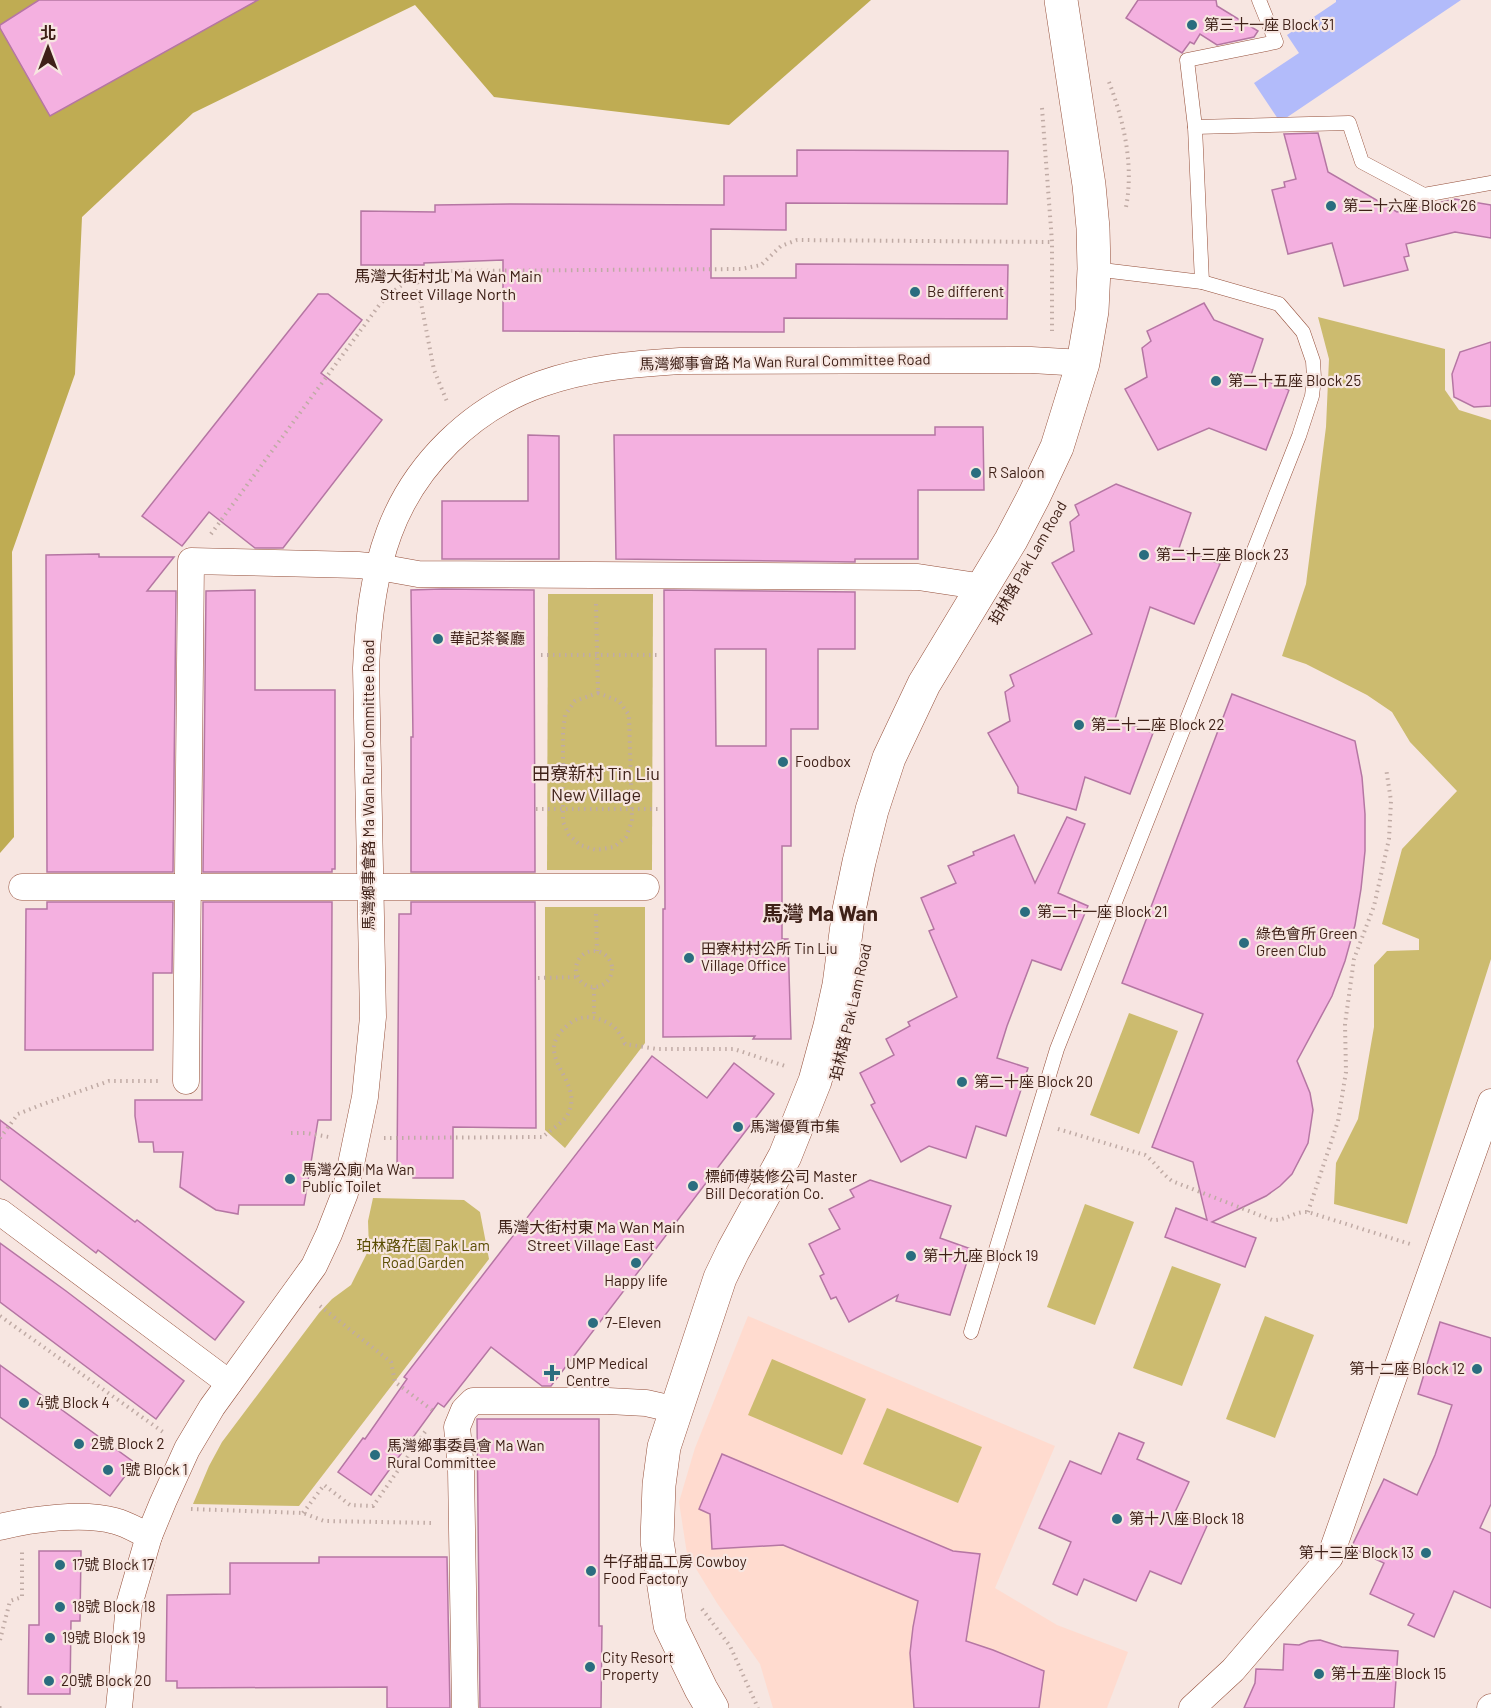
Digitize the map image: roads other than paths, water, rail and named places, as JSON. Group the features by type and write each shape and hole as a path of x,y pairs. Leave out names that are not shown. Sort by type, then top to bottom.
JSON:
{"street":[{"name":"珀林路 Pak Lam Road","path":"712,1708 700,1689 670,1625 657,1541 659,1485 664,1447 720,1278 785,1156 815,1081 839,985 849,910 859,862 872,810 889,758 943,650 1016,532 1057,447 1083,363 1092,311 1094,269 1089,185 1061,0"},
{"name":"馬灣鄉事會路 Ma Wan Rural Committee Road","path":"119,1708 129,1605 149,1536 187,1449 229,1383 314,1266 345,1193 365,1097 373,1017 366,668 372,600 390,532 406,499 426,467 446,444 471,422 503,401 539,384 570,375 634,364 680,361 1031,360 1083,363"},
{"path":"186,1081 191,561 379,567 418,574 918,577 984,587"},
{"path":"22,887 646,887"},
{"path":"1192,1708 1233,1670 1330,1557 1491,1102"},
{"path":"0,1212 229,1383"},
{"path":"465,1708 461,1469 447,1420 464,1410 473,1401 646,1403 677,1410"},
{"path":"10,1525 69,1517 96,1517 116,1521 149,1536"}],"lane":[{"path":"1202,282 1195,127 1187,60 1276,42 1259,0"},
{"path":"1195,127 1349,123 1362,162 1424,195 1491,183"},
{"path":"971,1332 1057,1049 1299,436 1312,396 1314,378 1309,345 1303,332 1279,304 1202,282 1094,269"}],"water":[{"path":"1336,0 1461,0 1280,122 1254,83 1299,53 1287,35"}],"place":[{"name":"第三十一座 Block 31","path":"1192,25"},
{"name":"第二十六座 Block 26","path":"1331,206"},
{"name":"Be different","path":"915,292"},
{"name":"第二十五座 Block 25","path":"1216,381"},
{"name":"R Saloon","path":"976,473"},
{"name":"第二十三座 Block 23","path":"1144,555"},
{"name":"華記茶餐廳","path":"438,639"},
{"name":"第二十二座 Block 22","path":"1079,725"},
{"name":"Foodbox","path":"783,762"},
{"name":"第二十一座 Block 21","path":"1025,912"},
{"name":"綠色會所 Green Green Club","path":"1244,943"},
{"name":"田寮村村公所 Tin Liu Village Office","path":"689,958"},
{"name":"第二十座 Block 20","path":"962,1082"},
{"name":"馬灣優質市集","path":"738,1127"},
{"name":"馬灣公廁 Ma Wan Public Toilet","path":"290,1179"},
{"name":"標師傅裝修公司 Master Bill Decoration Co.","path":"693,1186"},
{"name":"第十九座 Block 19","path":"911,1256"},
{"name":"Happy life","path":"636,1263"},
{"name":"7-Eleven","path":"593,1323"},
{"name":"第十二座 Block 12","path":"1477,1369"},
{"name":"UMP Medical Centre","path":"552,1373"},
{"name":"4號 Block 4","path":"24,1403"},
{"name":"2號 Block 2","path":"79,1444"},
{"name":"馬灣鄉事委員會 Ma Wan Rural Committee","path":"375,1455"},
{"name":"1號 Block 1","path":"108,1470"},
{"name":"第十八座 Block 18","path":"1117,1519"},
{"name":"第十三座 Block 13","path":"1426,1553"},
{"name":"17號 Block 17","path":"60,1565"},
{"name":"牛仔甜品工房 Cowboy Food Factory","path":"591,1571"},
{"name":"18號 Block 18","path":"60,1607"},
{"name":"19號 Block 19","path":"50,1638"},
{"name":"City Resort Property","path":"590,1667"},
{"name":"第十五座 Block 15","path":"1319,1674"},
{"name":"20號 Block 20","path":"49,1681"}],"district":[{"name":"馬灣大街村北 Ma Wan Main Street Village North","path":"448,285"},
{"name":"田寮新村 Tin Liu New Village","path":"596,784"},
{"name":"馬灣 Ma Wan","path":"820,914"},
{"name":"馬灣大街村東 Ma Wan Main Street Village East","path":"591,1236"}],"park label":[{"name":"珀林路花園 Pak Lam Road Garden","path":"423,1254"}]}
